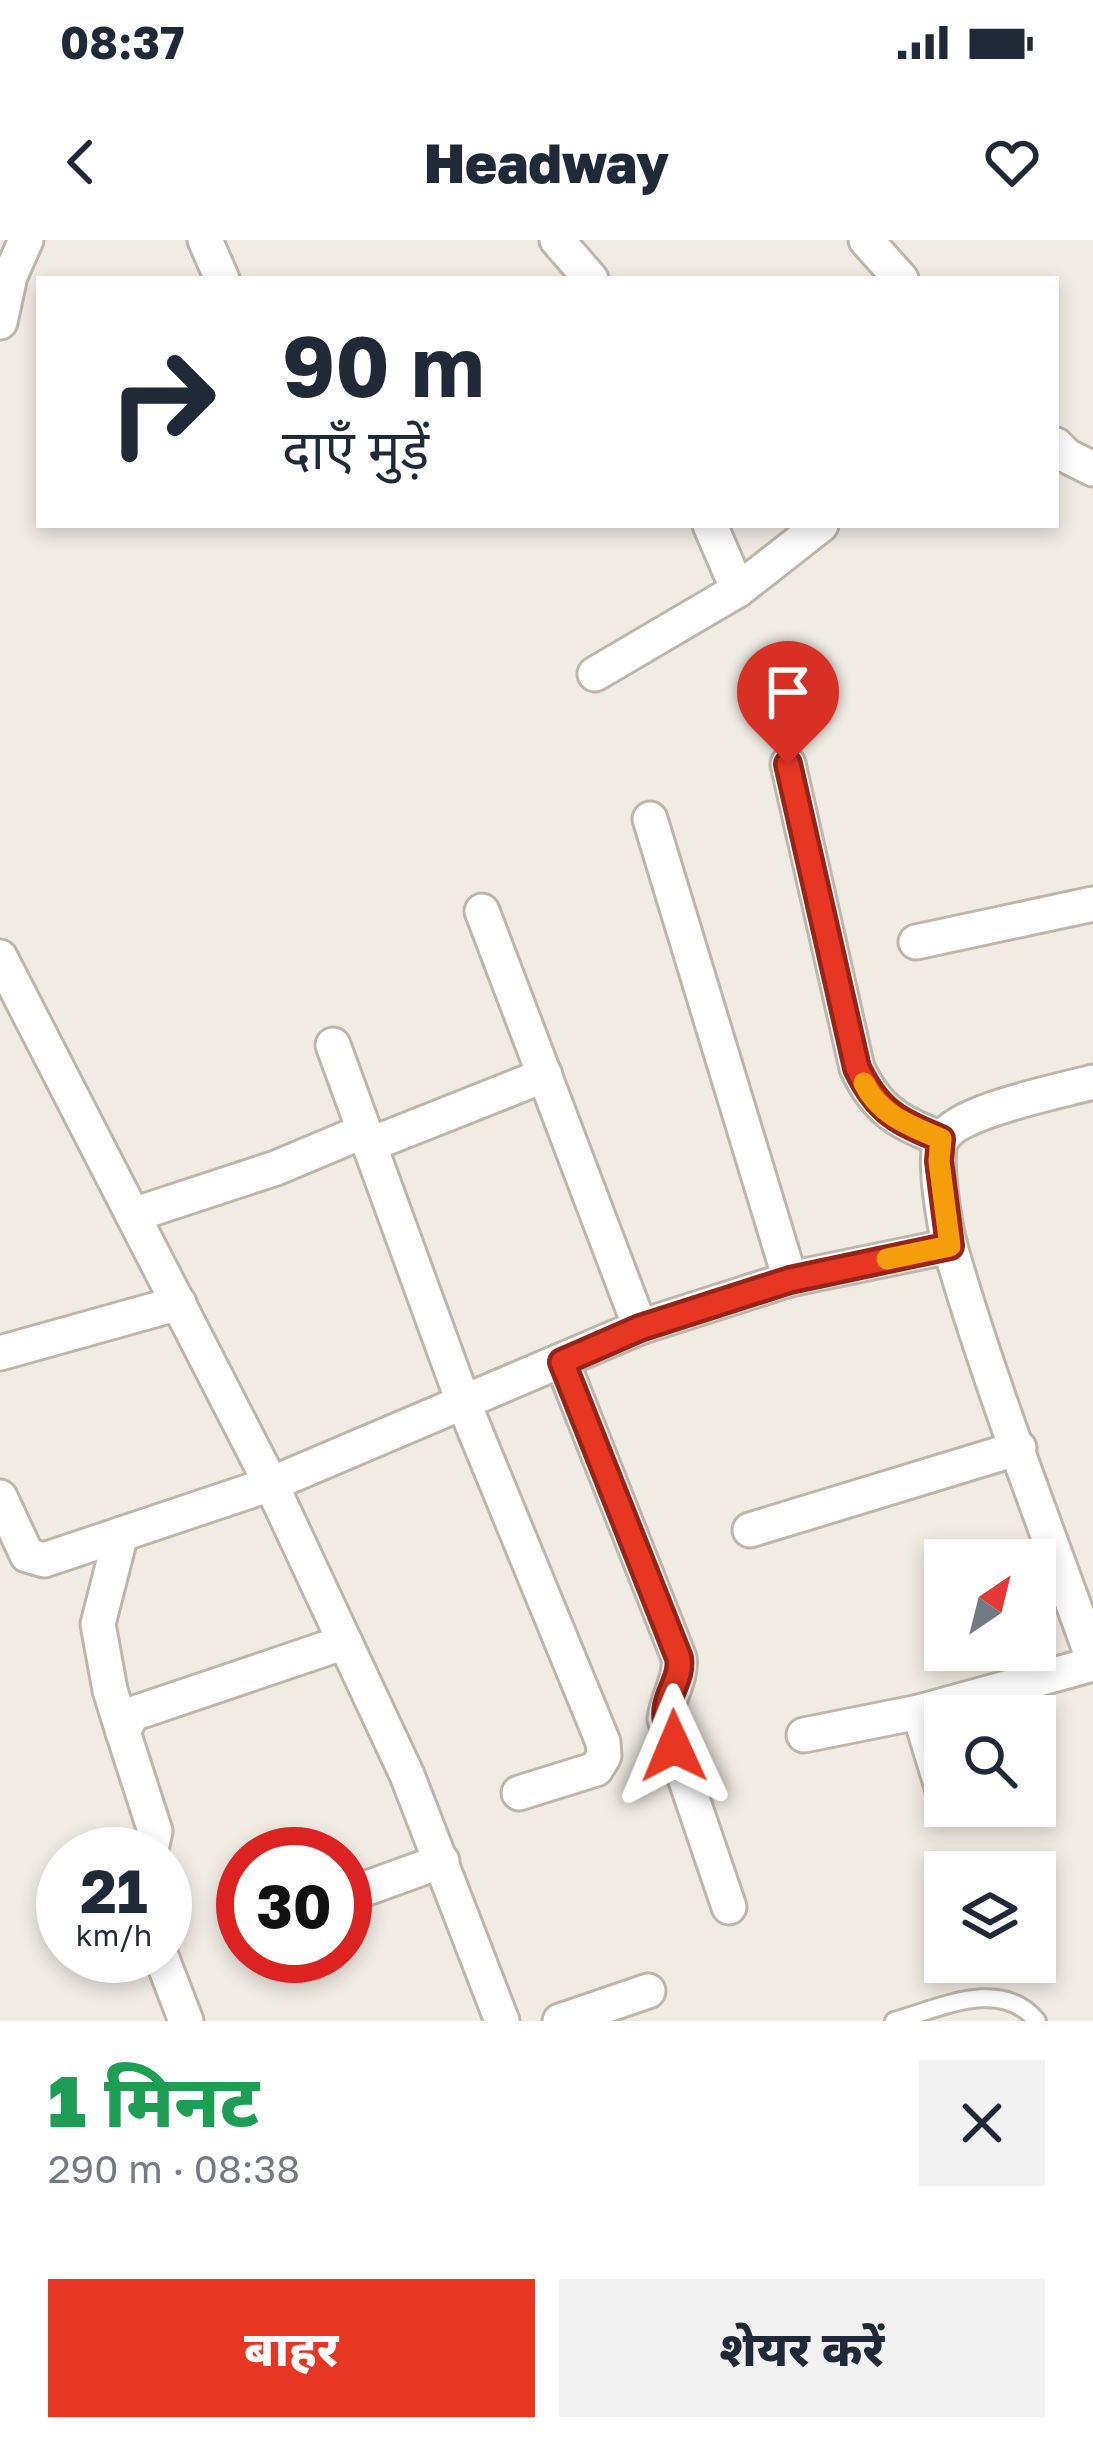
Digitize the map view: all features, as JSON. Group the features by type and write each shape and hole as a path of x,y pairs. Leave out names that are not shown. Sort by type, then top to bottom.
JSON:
{"street":[{"path":"0,322 10,277 26,240"},
{"path":"205,240 221,276"},
{"path":"557,240 588,276"},
{"path":"866,240 898,276"},
{"path":"711,528 738,590"},
{"path":"595,674 738,590 817,528"},
{"path":"788,764 857,1068 882,1109 941,1139"},
{"path":"650,819 790,1280"},
{"path":"916,942 1093,904"},
{"path":"482,911 640,1328"},
{"path":"0,957 272,1484 442,1861 502,2021"},
{"path":"333,1046 464,1404 603,1742 604,1756 596,1769 519,1793"},
{"path":"134,1215 544,1076"},
{"path":"805,1735 919,1712 1093,1661 950,1246 939,1161 941,1139 980,1113 1093,1082"},
{"path":"0,1496 27,1555 44,1561 272,1484 640,1328 790,1280 950,1246"},
{"path":"0,1353 179,1303"},
{"path":"562,1362 679,1658 681,1668 665,1719 729,1907"},
{"path":"750,1530 1018,1448"},
{"path":"121,1534 98,1624 110,1690 154,1827"},
{"path":"123,1732 125,1722 142,1709 345,1642"},
{"path":"919,1712 924,1728"},
{"path":"372,1886 442,1861"},
{"path":"171,1983 186,2021"},
{"path":"560,2021 648,1990"}],"lane":[{"path":"894,2021 972,1999 999,1997 1013,2000 1037,2021"}],"slow traffic":[{"path":"864,1083 882,1109 941,1139 939,1161 950,1246 887,1259"}],"route":[{"path":"674,1746 665,1719 681,1668 679,1658 562,1362 640,1328 790,1280 950,1246 939,1161 941,1139 882,1109 857,1068 788,764"}]}
